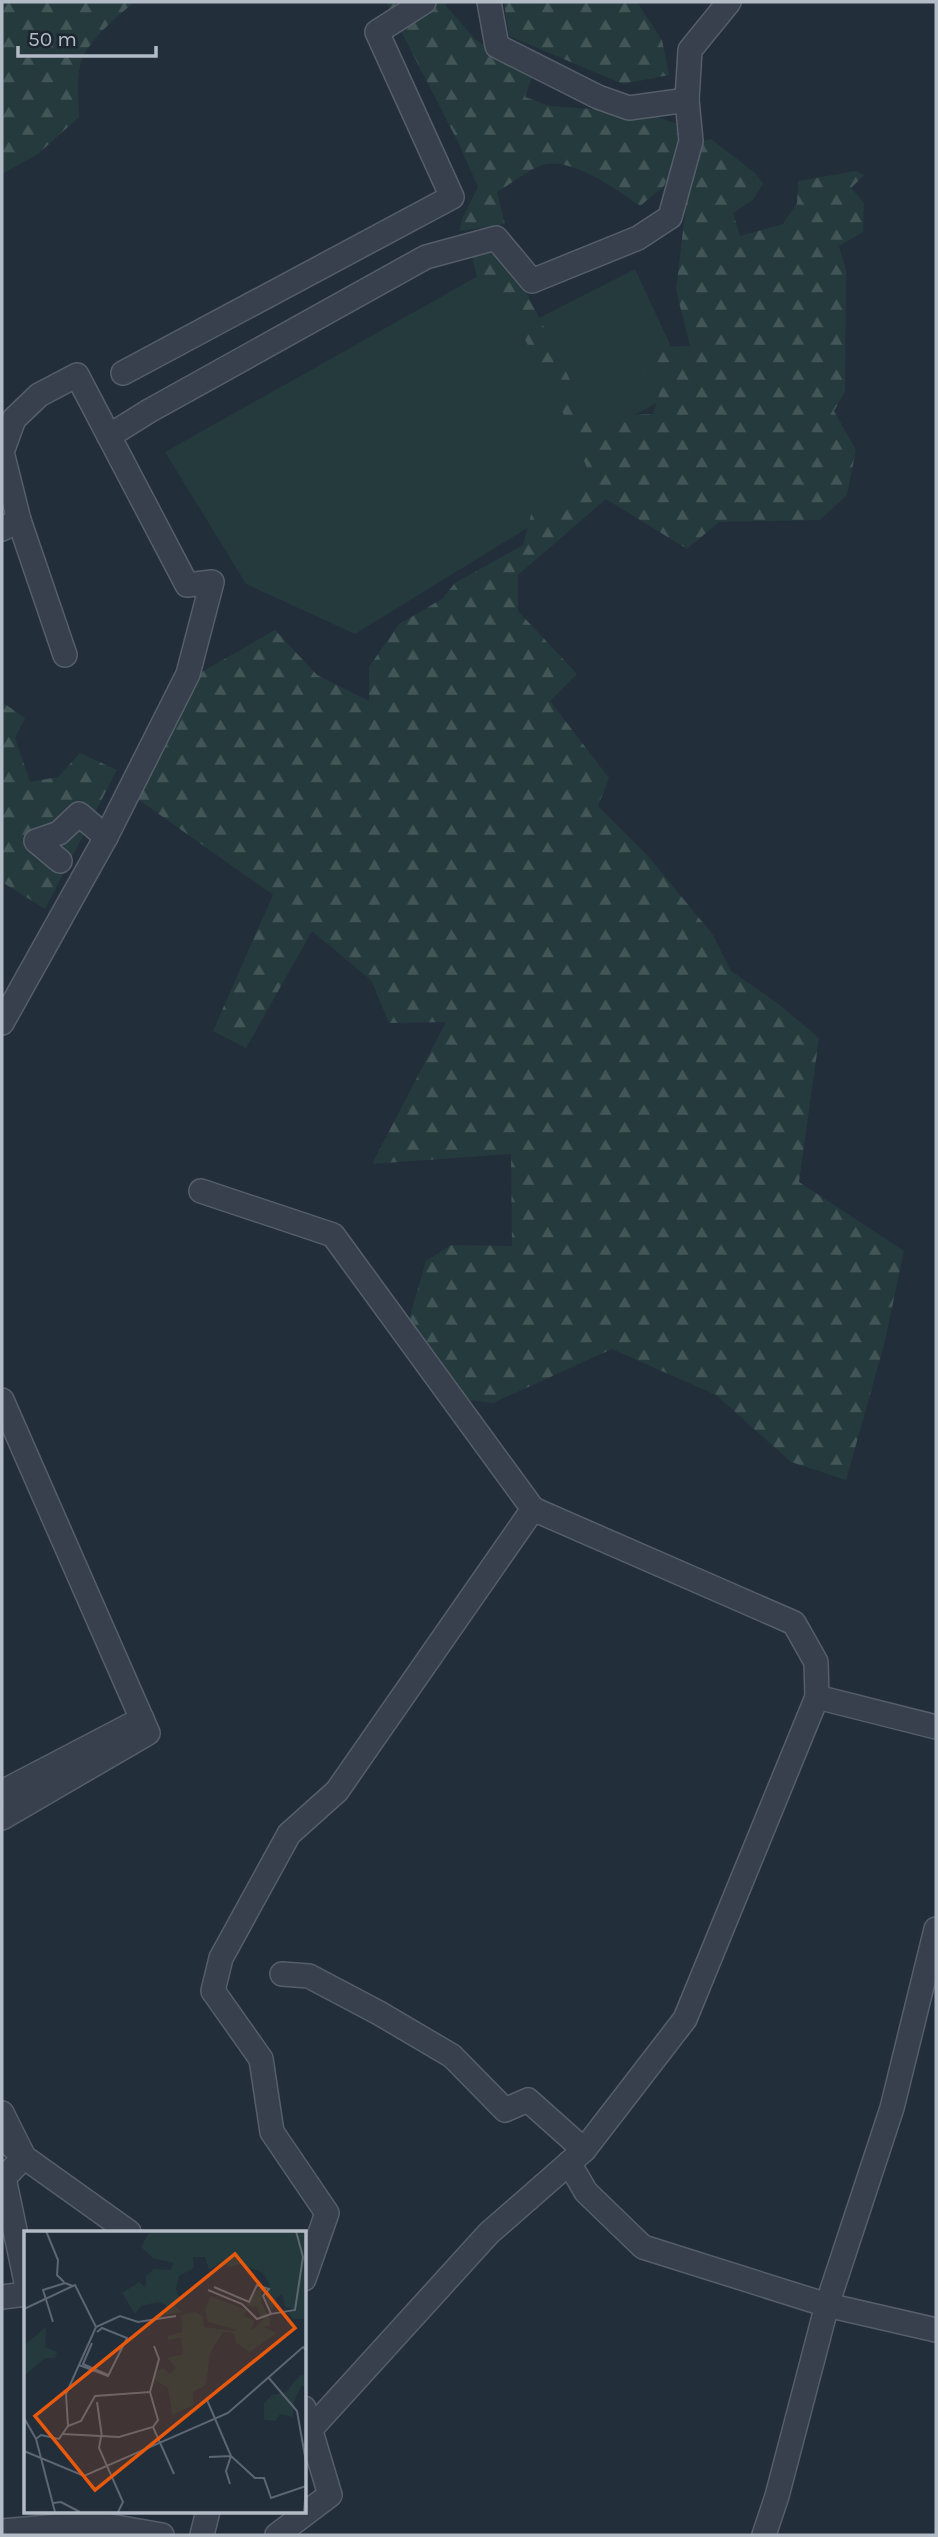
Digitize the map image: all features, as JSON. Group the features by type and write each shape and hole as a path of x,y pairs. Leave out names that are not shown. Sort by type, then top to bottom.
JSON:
{"street":[{"path":"123,373 452,197 377,32 424,2"},
{"path":"489,2 497,46 598,97 629,108 687,100"},
{"path":"109,436 149,411 426,257 496,238 532,281 638,237 670,217 691,141 687,100 690,50 729,2"},
{"path":"2,1023 106,837 188,674 212,582 187,585 77,375 39,395 14,419 2,452 10,525 65,655"},
{"path":"60,861 36,841 59,832 79,814 106,837"},
{"path":"201,1191 333,1235 533,1509 794,1623 817,1662 817,1697 685,2019 576,2157 489,2232 307,2419 330,2496 277,2535"},
{"path":"2,1400 148,1733 2,1818"},
{"path":"306,2273 327,2213 272,2132 261,2059 213,1991 221,1958 289,1834 337,1791 533,1509"},
{"path":"817,1697 936,1727"},
{"path":"2,1792 142,1719"},
{"path":"764,2535 777,2496 827,2305 892,2108 936,1929"},
{"path":"282,1974 309,1976 452,2056 505,2110 527,2100 576,2157 586,2192 643,2247 827,2305 936,2330"},
{"path":"2,2113 24,2157"},
{"path":"2,2137 24,2157 128,2231"},
{"path":"24,2157 4,2178 24,2273"},
{"path":"2,2297 24,2294"},
{"path":"202,2535 208,2512"},
{"path":"2,2531 93,2523 162,2535"}],"green space":[{"path":"2,2 135,2 99,35 83,57 78,78 79,117 38,154 2,174"},
{"path":"386,2 421,2 429,5 447,2 446,6 476,40 533,74 525,97 550,106 645,113 678,124 679,147 711,139 755,173 763,184 753,200 733,213 740,236 783,224 797,203 798,181 856,171 864,175 851,188 864,203 863,232 839,246 846,270 845,392 834,411 856,450 847,495 820,520 719,522 687,549 606,499 518,575 518,611 577,674 550,701 609,778 598,806 648,856 713,935 731,971 776,1002 819,1038 799,1182 904,1251 884,1345 846,1480 791,1462 716,1395 612,1349 493,1403 460,1399 408,1323 426,1261 451,1245 512,1246 511,1154 372,1164 446,1022 389,1023 371,980 312,931 246,1048 213,1031 273,895 132,795 200,673 275,630 317,675 369,701 369,667 399,624 442,599 455,583 523,545 532,511 560,500 592,479 555,395 499,292 480,290 472,257 493,246 514,267 594,428 609,416 653,414 661,388 636,361 653,347 690,346 676,290 689,179 675,163 664,186 640,206 606,183 578,169 564,165 540,166 497,192 505,224 459,231 478,187 457,140"},
{"path":"504,2 637,2 662,40 669,75 623,84 509,36"},
{"path":"501,263 599,484 355,634 246,584 165,452"},
{"path":"635,269 689,385 595,437 533,321"},
{"path":"2,702 25,718 15,738 30,782 58,777 80,753 117,770 45,909 2,882"}]}
